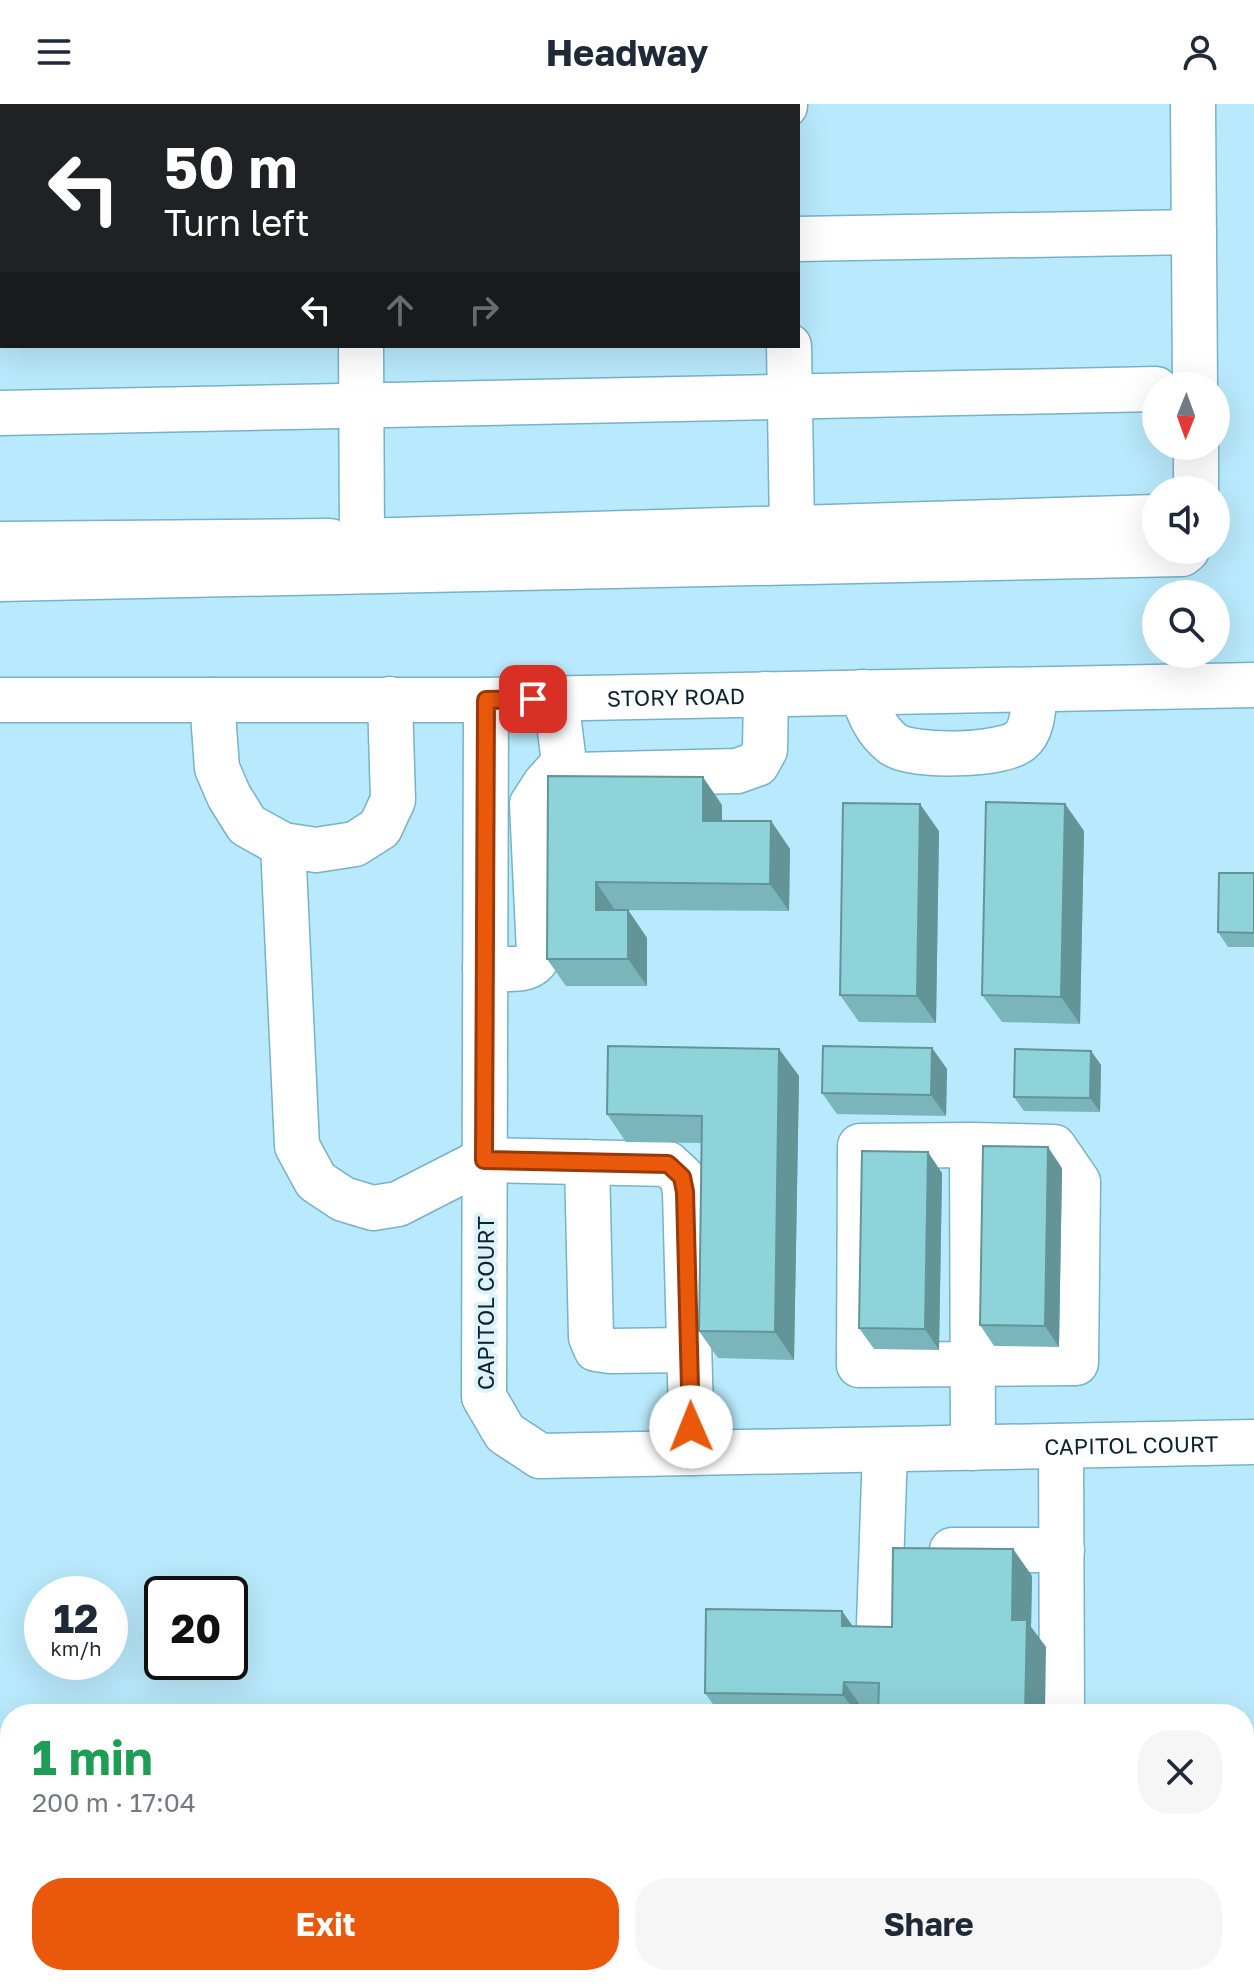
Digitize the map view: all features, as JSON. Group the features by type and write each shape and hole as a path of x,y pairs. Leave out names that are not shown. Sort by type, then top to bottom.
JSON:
{"street":[{"path":"1193,104 1195,372"},
{"path":"800,239 1194,232"},
{"path":"361,348 362,541"},
{"path":"789,348 792,528"},
{"path":"0,413 1142,389"},
{"path":"0,544 362,541 1142,517"},
{"path":"0,579 1142,555"},
{"name":"STORY ROAD","path":"0,700 486,700 1254,685"},
{"path":"862,692 878,730 895,746 917,751 967,752 1006,748 1022,740 1032,721 1035,690"},
{"path":"556,698 564,763 574,775 737,771 757,764 765,750 766,694"},
{"path":"212,700 217,768 229,796 247,825 283,845 316,850 355,844 380,828 393,800 390,699"},
{"name":"CAPITOL COURT","path":"486,700 484,1397 505,1433 540,1456 1254,1442"},
{"path":"485,968 530,968 537,963 532,804 564,763"},
{"path":"283,845 297,1146 316,1181 343,1199 373,1208 398,1204 484,1160 668,1164 682,1177 685,1192 692,1453"},
{"path":"972,1145 973,1448"},
{"path":"972,1145 1054,1147 1078,1182 1076,1363 859,1365 860,1146 972,1145"},
{"path":"587,1162 591,1337 596,1349 689,1350"},
{"path":"1061,1446 1062,1704"},
{"path":"878,1653 885,1450"},
{"path":"881,1570 1062,1550"}],"building":[{"path":"548,776 703,777 703,821 771,821 770,884 596,882 596,910 628,910 628,959 547,959"},
{"path":"986,802 1065,804 1061,997 982,995"},
{"path":"843,803 920,804 917,996 840,995"},
{"path":"1219,873 1254,873 1254,933 1218,932"},
{"path":"608,1046 779,1049 775,1332 699,1331 702,1116 607,1114"},
{"path":"823,1046 932,1048 931,1095 822,1093"},
{"path":"1015,1049 1091,1051 1090,1098 1014,1097"},
{"path":"983,1146 1048,1147 1045,1326 980,1325"},
{"path":"862,1151 928,1152 925,1329 859,1328"},
{"path":"893,1548 1013,1549 1012,1620 1027,1620 1025,1704 878,1704 879,1683 844,1682 843,1695 705,1693 706,1609 842,1611 842,1626 892,1627"}],"route":[{"path":"533,699 486,700 484,1160 668,1164 682,1177 685,1192 691,1427"}]}
